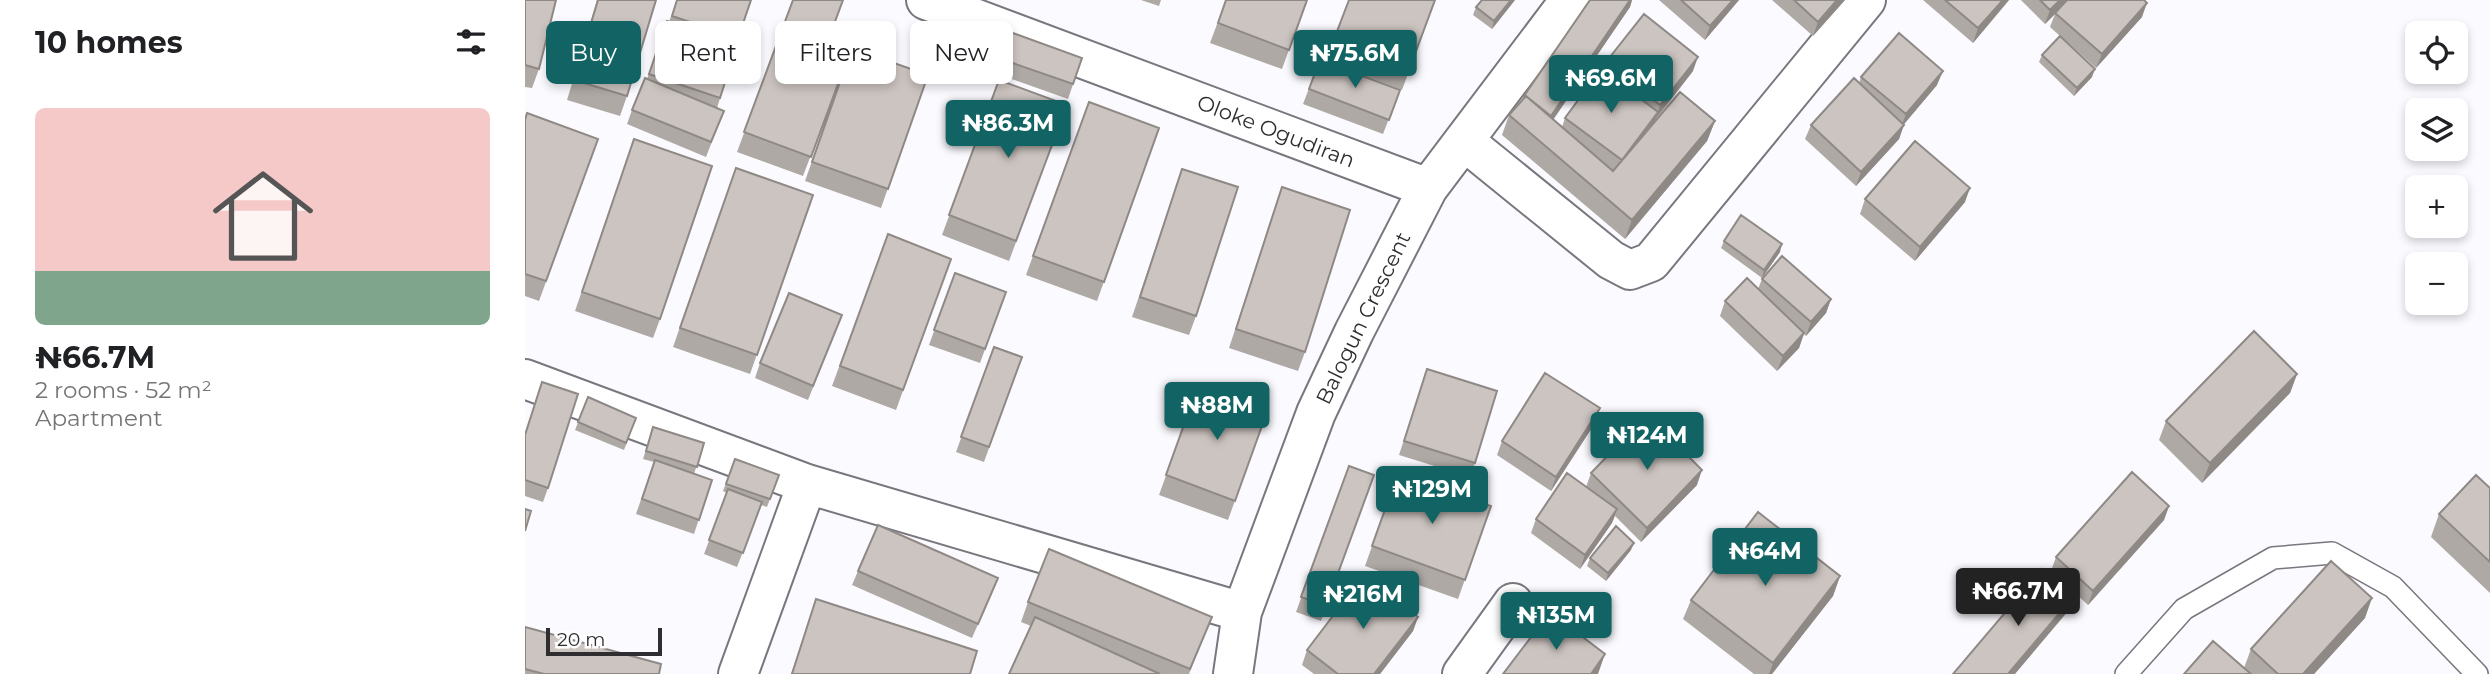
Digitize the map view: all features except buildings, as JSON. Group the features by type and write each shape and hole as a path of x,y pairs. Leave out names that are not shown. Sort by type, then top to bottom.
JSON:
{"street":[{"name":"Oloke Ogudiran","path":"926,0 1429,188"},
{"name":"Balogun Crescent","path":"1233,674 1243,612 1316,413 1354,332 1429,188 1570,0"},
{"path":"1464,141 1611,260 1630,270 1651,262 1866,0"},
{"path":"525,379 807,484 1243,612"},
{"path":"738,674 807,484"},
{"path":"1462,674 1513,603"}],"lane":[{"path":"2126,674 2184,609 2273,558 2332,553 2393,587 2477,674"}]}
